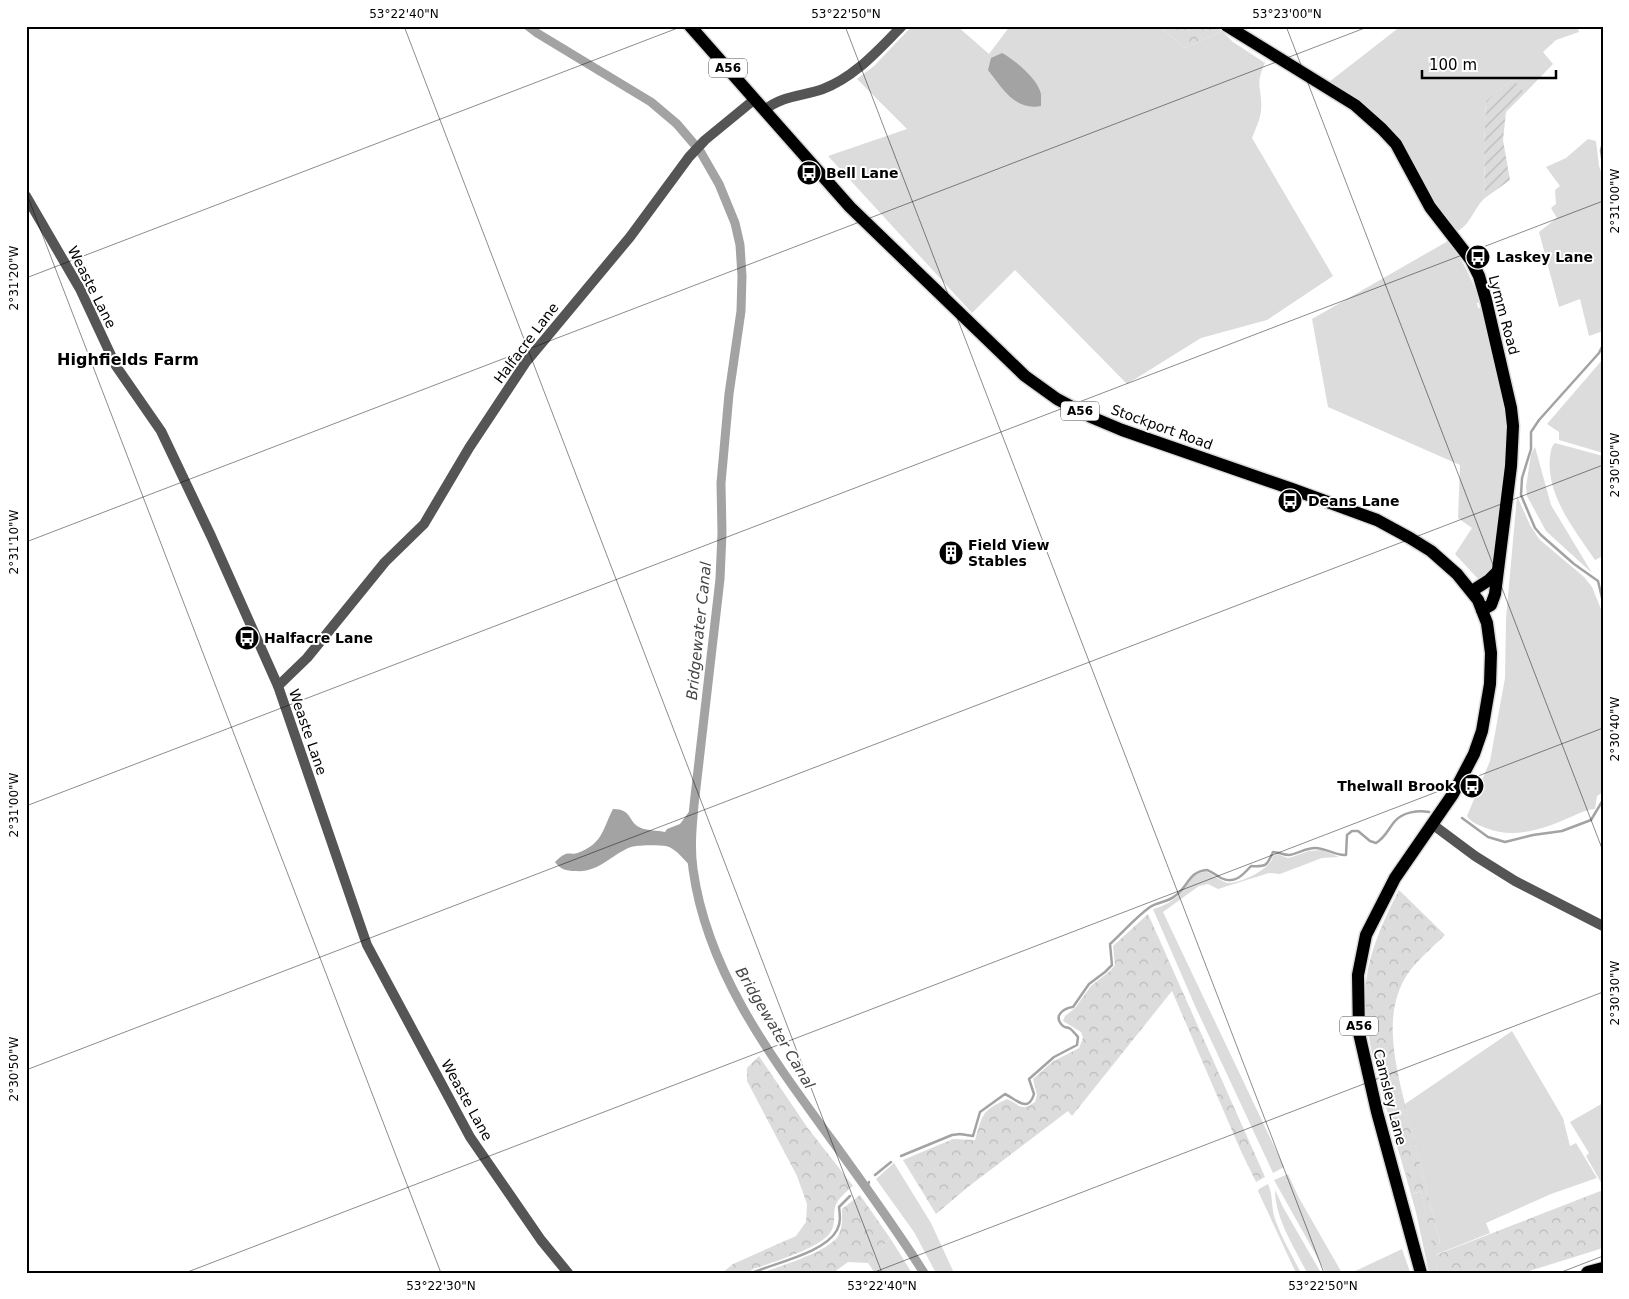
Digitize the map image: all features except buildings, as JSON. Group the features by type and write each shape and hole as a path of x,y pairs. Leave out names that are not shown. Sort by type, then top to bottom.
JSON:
{"highway":[{"path":"1588,1273 1603,1268"}],"main road":[{"name":"Stockport Road","path":"690,26 850,207 999,352 1025,376 1057,399 1091,418 1122,430 1377,520 1431,551 1457,574 1472,591 1487,623 1491,653 1490,684 1482,731 1474,754 1463,776 1432,824"},
{"name":"Lymm Road","path":"1227,26 1356,105 1382,128 1396,144 1430,207 1472,260 1479,276 1511,408 1513,426 1511,466 1493,600 1491,605 1482,610"},
{"path":"1472,591 1480,587 1497,572"},
{"name":"Camsley Lane","path":"1421,1273 1377,1112 1359,1033 1358,975 1366,935 1378,910 1395,878 1432,824"}],"street":[{"path":"765,110 781,100 823,89 841,80 859,68 902,26"},
{"name":"Halfacre Lane","path":"278,686 307,658 385,562 424,524 469,448 526,362 630,237 689,157 706,140 755,99"},
{"name":"Weaste Lane","path":"26,196 80,289 116,366 161,431 211,536 278,686 367,945 470,1137 541,1240 568,1273"},
{"path":"1432,824 1475,856 1514,881 1603,926"}],"green space":[{"path":"912,26 957,26 989,54 1010,26 1159,26 1185,48 1222,31 1233,42 1265,63 1259,82 1261,104 1259,121 1252,138 1333,276 1267,320 1201,338 1127,384 1015,270 972,313 828,156 907,129 857,79 874,66"},
{"path":"1159,26 1215,26 1222,31 1185,48"},
{"path":"1401,26 1577,26 1579,32 1556,40 1543,52 1553,64 1525,93 1512,80 1486,101 1484,147 1485,198 1469,221 1456,232 1435,202 1401,139 1382,120 1329,82"},
{"path":"1513,79 1525,93 1506,112 1503,140 1510,180 1485,198 1484,147 1486,101"},
{"path":"1588,139 1596,141 1599,166 1603,177 1603,331 1589,336 1580,299 1559,307 1539,232 1557,218 1551,208 1556,204 1555,190 1560,186 1546,167 1566,158"},
{"path":"1448,241 1463,263 1470,278 1480,302 1477,303 1478,308 1482,307 1495,361 1507,425 1506,459 1493,574 1481,582 1455,554 1472,528 1458,518 1460,465 1328,407 1312,319"},
{"path":"1603,359 1603,453 1559,440 1559,432 1547,424"},
{"path":"1555,443 1603,456 1603,556 1595,560 1571,525 1557,499 1550,471 1550,457"},
{"path":"1535,447 1551,505 1592,573 1546,531 1527,496 1526,487 1531,454"},
{"path":"1517,496 1530,525 1539,539 1584,577 1592,587 1603,614 1603,792 1597,796 1595,809 1537,830 1506,833 1478,825 1467,816 1490,761 1505,678 1506,619"},
{"path":"1322,850 1339,857 1322,858 1280,874 1269,873 1218,889 1208,884 1199,886 1163,912 1284,1167 1273,1173 1196,1008 1153,909 1163,906 1175,898 1193,877 1202,872 1207,872 1228,883 1234,882 1255,874 1267,866 1273,856 1277,854 1288,858 1309,851"},
{"path":"1399,890 1445,935 1412,968 1398,993 1393,1021 1393,1036 1402,1092 1384,1100 1367,1028 1365,988 1375,944"},
{"path":"1148,914 1265,1177 1256,1182 1172,991 1072,1116 1068,1111 968,1187 936,1214 903,1160 953,1139 975,1140 984,1114 1007,1099 1023,1107 1035,1102 1037,1095 1033,1079 1052,1062 1079,1048 1083,1038 1081,1032 1063,1021 1065,1016 1075,1008 1091,986 1115,965 1113,946"},
{"path":"1512,1031 1563,1118 1570,1146 1576,1143 1597,1178 1551,1194 1486,1223 1490,1233 1435,1255 1438,1273 1429,1273 1416,1212 1384,1100 1402,1092 1405,1104","holes":["1405,1105 1440,1242 1435,1254 1421,1191 1413,1194 1392,1119 1402,1115"]},
{"path":"759,1056 807,1127 853,1186 842,1195 836,1204 833,1227 825,1239 794,1254 753,1269 748,1273 722,1273 733,1264 796,1236 806,1222 807,1204 797,1176 747,1081 747,1068"},
{"path":"1603,1103 1603,1186 1586,1156 1589,1153 1570,1122"},
{"path":"1405,1104 1440,1242 1436,1255 1603,1190 1603,1248 1523,1273 1438,1273 1421,1191 1412,1194 1392,1119 1402,1115"},
{"path":"894,1163 931,1223 954,1273 936,1273 914,1232 876,1179"},
{"path":"1288,1174 1299,1198 1342,1273 1326,1273 1274,1180"},
{"path":"1268,1184 1277,1226 1301,1273 1296,1273 1258,1191"},
{"path":"1275,1190 1321,1273 1307,1273 1278,1212"},
{"path":"860,1195 890,1238 868,1263 848,1262 833,1273 761,1273 815,1253 833,1242 841,1229 842,1209"},
{"path":"890,1238 912,1273 875,1273 868,1263"},
{"path":"1402,1249 1410,1272 1351,1273"}],"shaded area":[{"path":"1002,53 1031,76 1041,94 1041,106 1032,107 1016,102 1004,91 988,70 991,58"},
{"path":"694,805 691,839 693,869 673,849 658,845 631,847 598,866 584,871 566,870 555,862 563,855 580,852 593,844 601,834 613,809 627,813 641,828 665,832 667,829 680,824"}],"waterway":[{"name":"Bridgewater Canal","path":"528,26 651,102 677,124 700,151 719,184 735,223 740,245 742,276 741,311 729,394 721,483 722,533 720,579 694,805 691,845 693,869 701,907 712,943 727,978 745,1012 765,1045 879,1205 924,1273"},
{"path":"1603,143 1601,150 1603,165"},
{"name":"Thelwall Brook","path":"1603,345 1599,353 1539,420 1531,432 1531,449 1522,478 1521,495 1535,528 1574,564 1598,581 1603,602"},
{"name":"Thelwall Brook","path":"1462,818 1488,837 1505,842 1533,835 1562,831 1591,820 1603,800"},
{"path":"901,1156 952,1135 973,1136 980,1112 1005,1094 1021,1103 1028,1103 1034,1094 1029,1079 1054,1057 1077,1045 1078,1037 1070,1029 1062,1026 1059,1021 1059,1015 1063,1010 1073,1007 1089,984 1112,965 1110,944 1150,907 1175,896 1196,873 1207,870 1226,880 1234,880 1251,866 1265,865 1273,852 1289,855 1315,848 1346,855 1347,835 1352,831 1358,831 1370,841 1376,843 1385,836 1398,818 1420,811 1429,812"},
{"path":"875,1175 891,1162"},
{"path":"752,1273 811,1251 831,1238 839,1225 839,1207 850,1196"}],"place":[{"name":"Bell Lane","path":"809,173"},
{"name":"Laskey Lane","path":"1478,257"},
{"name":"Deans Lane","path":"1290,501"},
{"name":"Field View Stables","path":"951,553"},
{"name":"Halfacre Lane","path":"247,638"},
{"name":"Thelwall Brook","path":"1472,786"}],"district":[{"name":"Highfields Farm","path":"128,359"}]}
